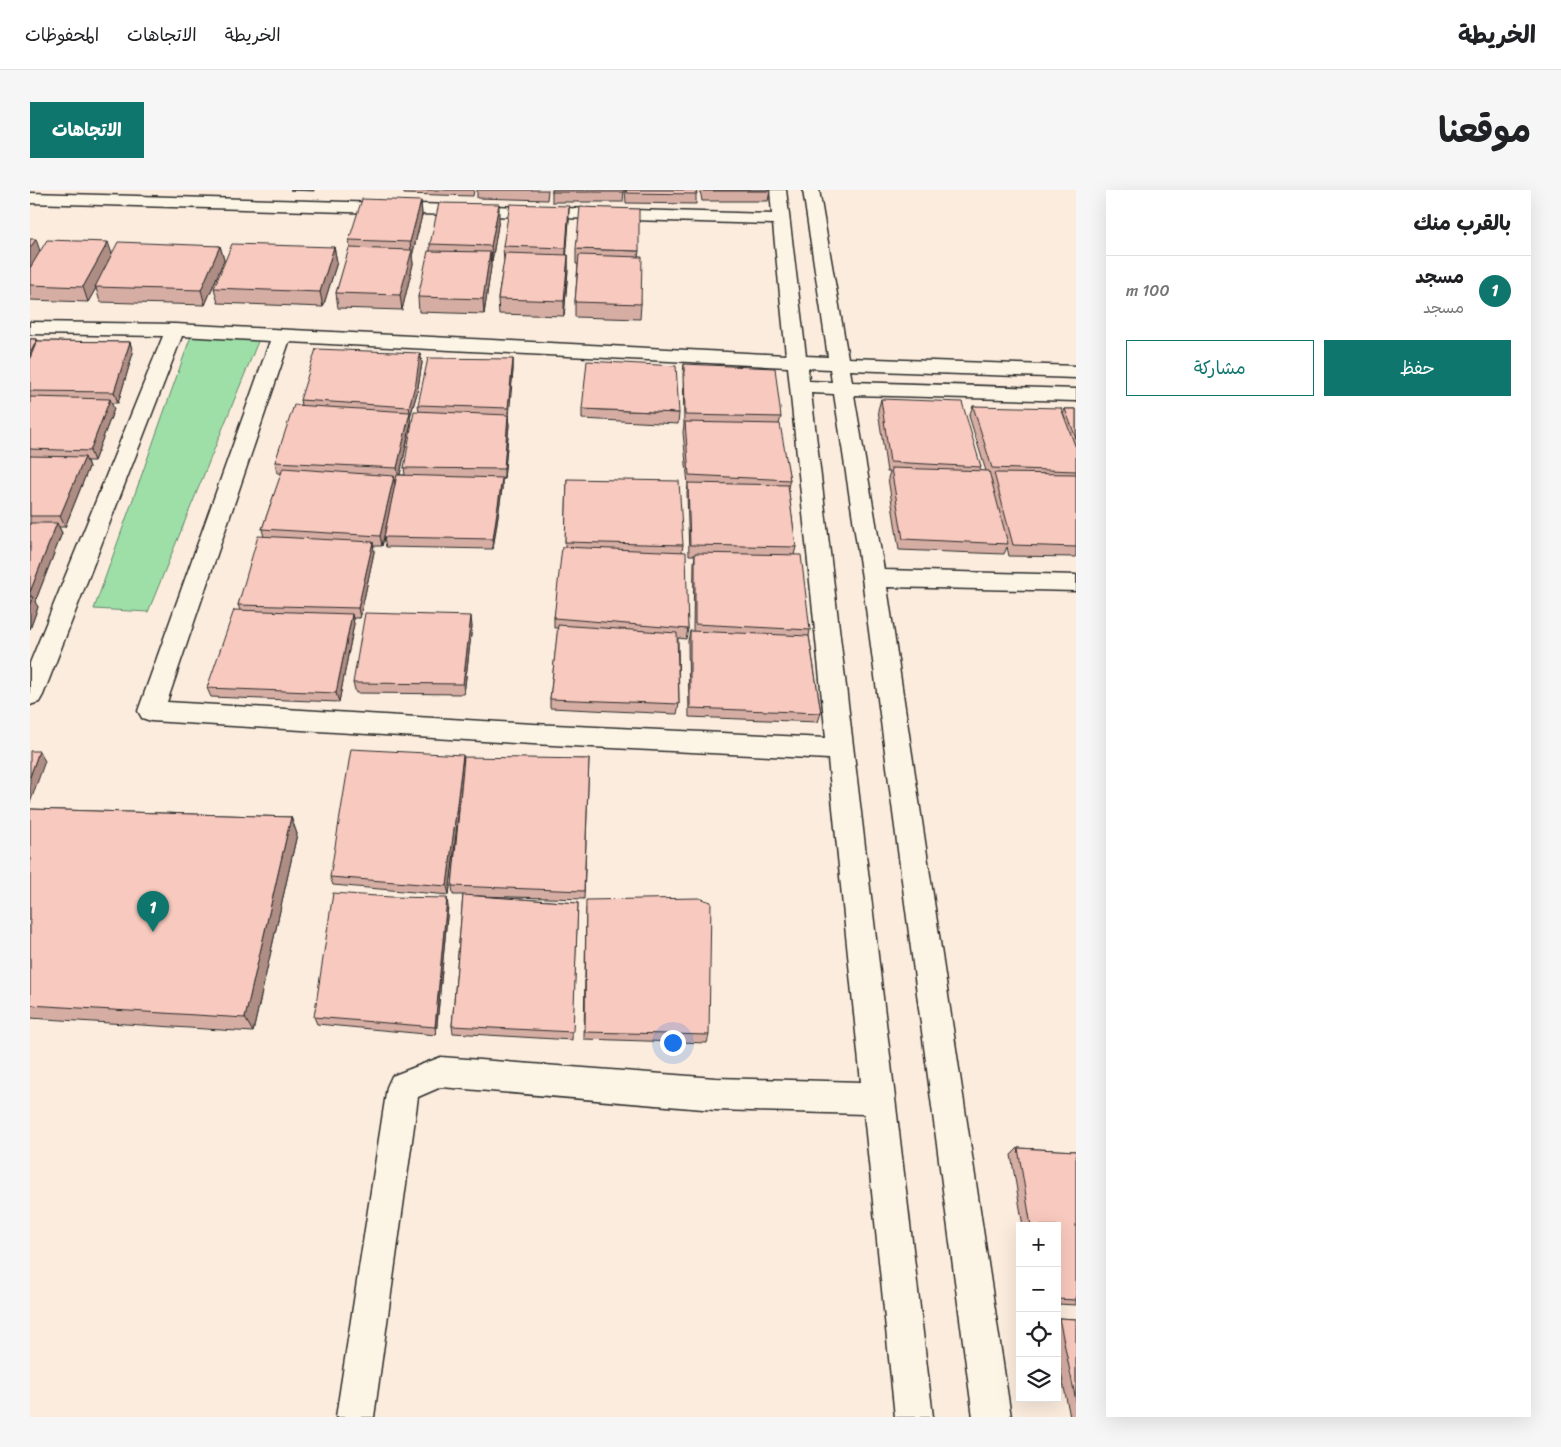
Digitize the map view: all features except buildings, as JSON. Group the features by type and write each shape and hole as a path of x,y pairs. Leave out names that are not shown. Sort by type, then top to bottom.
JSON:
{"street":[{"path":"778,190 914,1417"},
{"path":"811,190 874,578 992,1417"},
{"path":"30,198 782,220"},
{"path":"30,328 175,330 282,335 1076,395"},
{"path":"30,695 175,330"},
{"path":"282,335 151,711 533,734 841,749"},
{"path":"842,377 1076,372"},
{"path":"874,578 1076,583"},
{"path":"355,1417 403,1087 441,1072 715,1094 878,1098"}],"green space":[{"path":"191,336 259,339 148,612 94,609"}],"place":[{"name":"مسجد","path":"153,932"}]}
